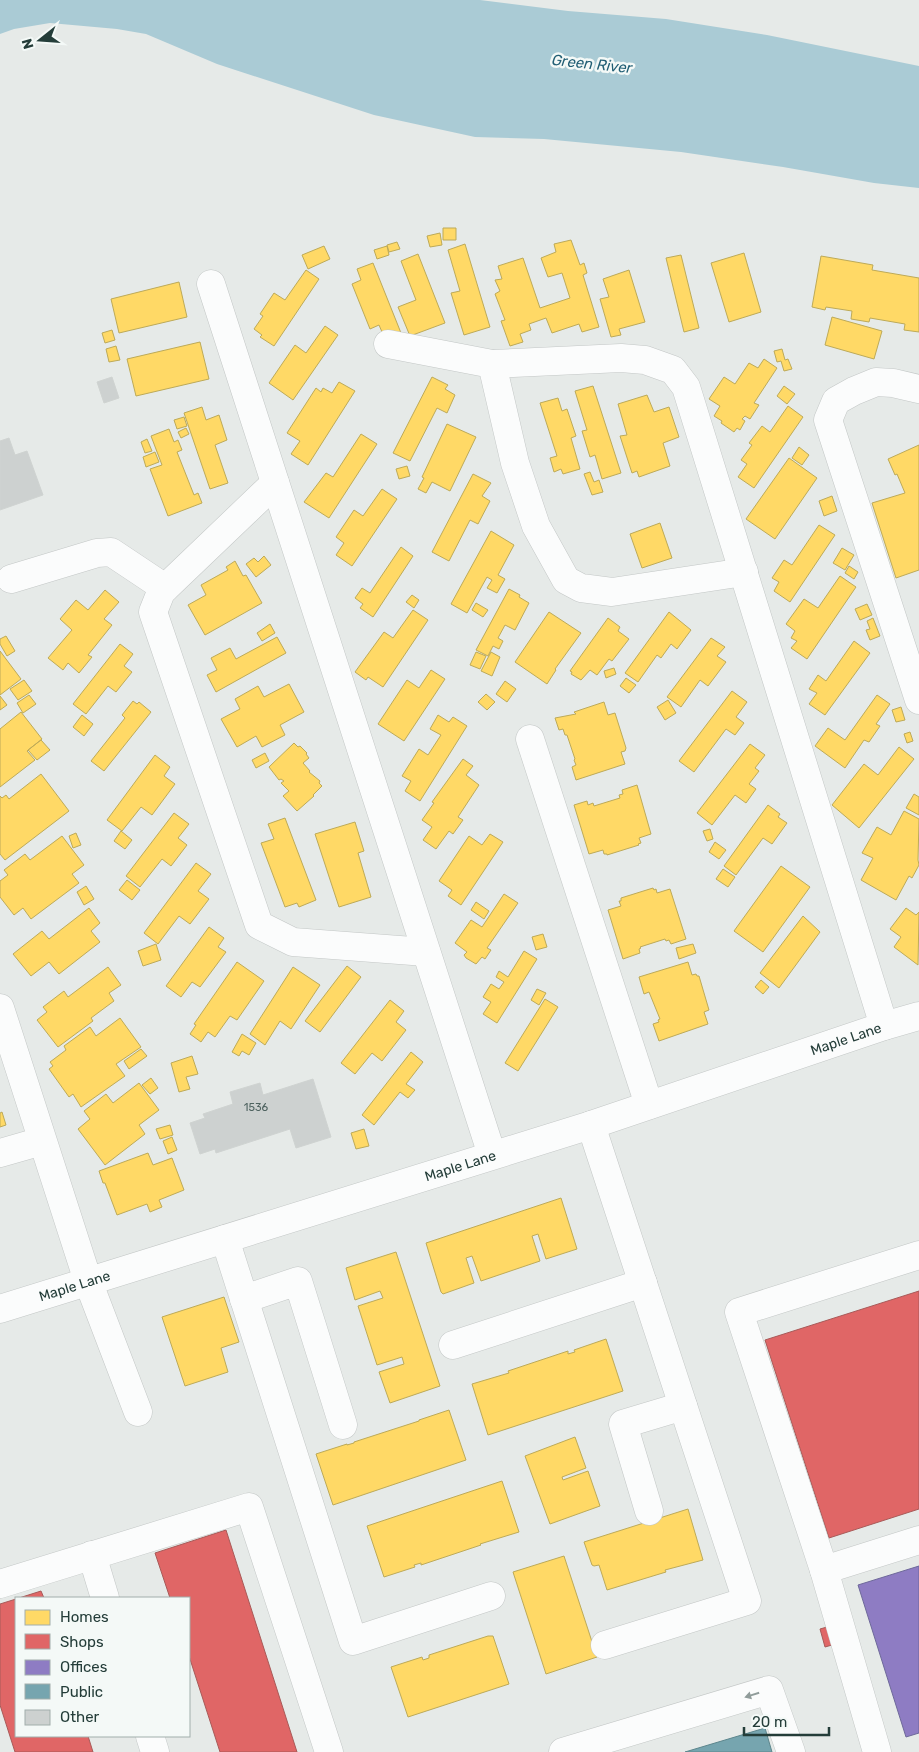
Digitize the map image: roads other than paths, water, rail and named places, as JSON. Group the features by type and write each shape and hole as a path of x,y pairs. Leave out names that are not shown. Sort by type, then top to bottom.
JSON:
{"street":[{"path":"211,284 492,1155"},
{"path":"388,344 492,364 621,358 645,360 673,370 686,387 884,1026"},
{"path":"492,364 515,463 536,526 566,580 581,588 612,592 744,572"},
{"path":"919,389 894,383 876,382 854,391 836,402 828,420 919,700"},
{"path":"275,483 161,592 154,612 259,925 293,942 426,952"},
{"path":"11,579 97,553 111,552 165,588"},
{"path":"530,739 648,1105"},
{"path":"0,1008 88,1281 138,1412"},
{"name":"Maple Lane","path":"0,1309 591,1125 884,1026 919,1016"},
{"path":"591,1125 747,1601 605,1645"},
{"path":"0,1153 42,1141"},
{"path":"225,1239 353,1641 491,1596"},
{"path":"877,1752 824,1570 739,1312 919,1255"},
{"path":"244,1299 298,1281 342,1425"},
{"path":"453,1345 643,1284"},
{"path":"649,1511 623,1424 683,1406"},
{"path":"0,1584 249,1506 329,1752"},
{"path":"824,1570 919,1540"},
{"path":"92,1555 105,1597"},
{"path":"563,1752 770,1690 792,1752"},
{"path":"150,1737 155,1752"}],"water":[{"name":"Green River","path":"0,0 480,0 568,11 666,19 767,35 919,66 919,188 874,183 681,152 544,139 475,137 374,115 217,64 146,34 117,29 50,23 14,29 0,34"}]}
